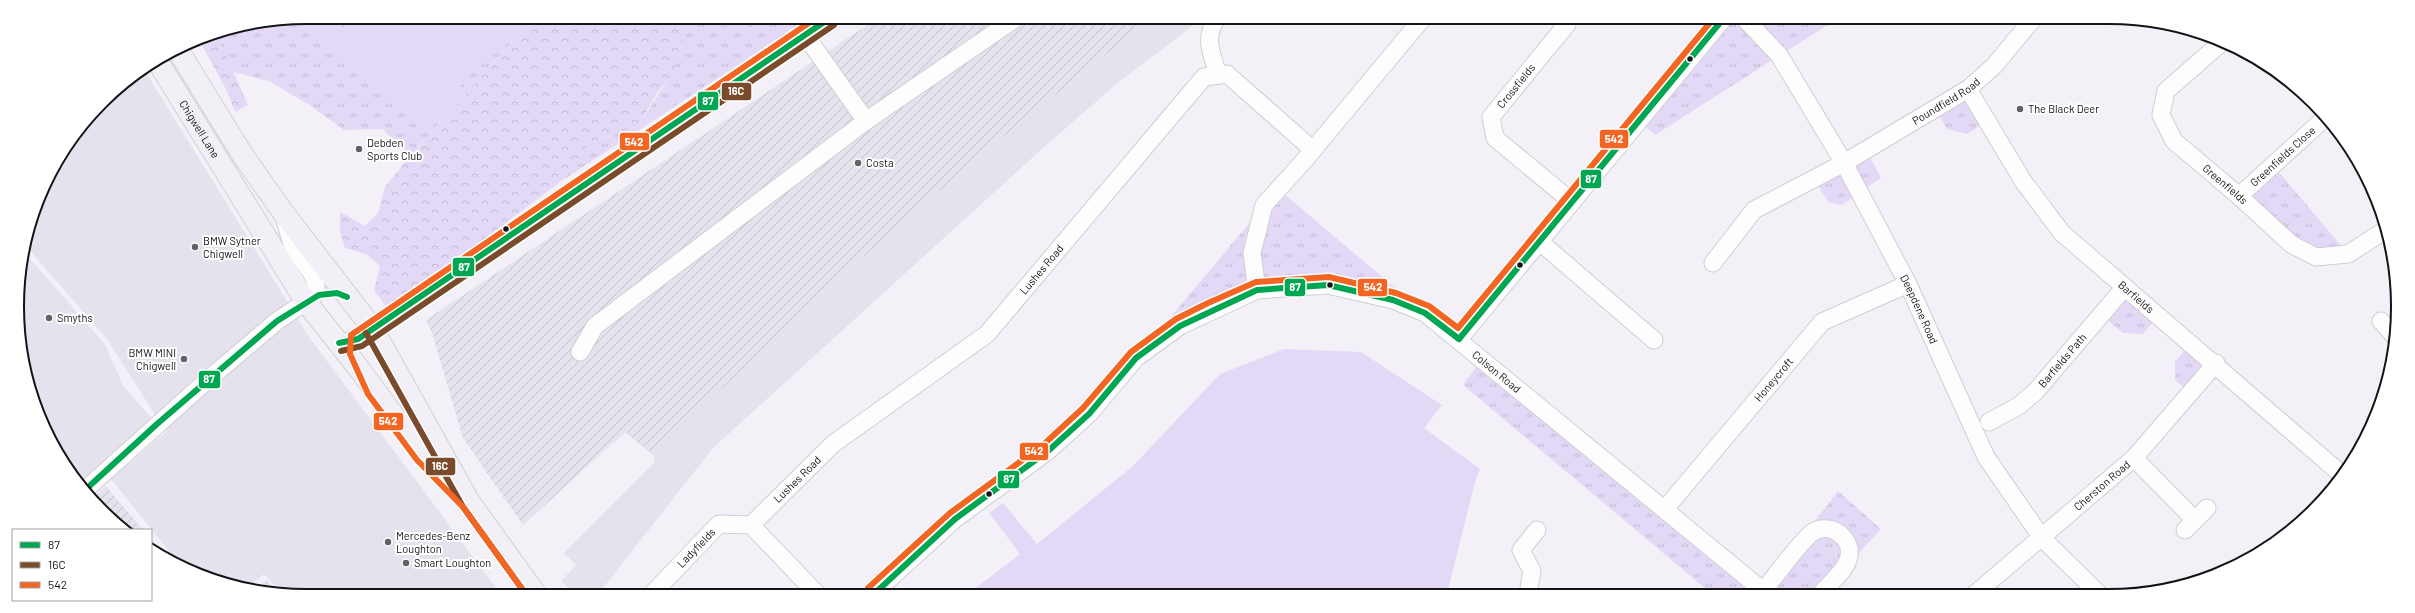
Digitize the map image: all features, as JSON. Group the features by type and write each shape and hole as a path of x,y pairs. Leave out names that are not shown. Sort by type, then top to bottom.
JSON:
{"main road":[{"name":"Chigwell Lane","path":"180,54 242,154 282,211 347,297 357,337 374,389 423,455 470,503"},
{"name":"Chigwell Lane","path":"160,65 306,302 357,337 530,589"}],"street":[{"path":"357,337 821,24"},
{"path":"580,352 595,326 866,120 1007,24"},
{"path":"1213,24 1210,28 1209,44 1218,76 1227,74 1313,150"},
{"path":"1257,290 1252,253 1264,205 1313,150 1417,24"},
{"name":"Crossfields","path":"1567,24 1491,116 1495,138 1570,201"},
{"path":"1459,339 1540,242 1570,201 1719,24"},
{"name":"Deepdene Road","path":"1750,24 1779,55 1844,163 1908,284 1986,457 2042,538 2094,589"},
{"name":"Poundfield Road","path":"1713,262 1754,210 1844,163 1968,89 1994,66 2029,24"},
{"path":"805,35 866,120"},
{"name":"Greenfields","path":"2217,46 2166,91 2161,115 2174,141 2239,196 2291,244 2316,257 2348,254 2381,232"},
{"name":"Lushes Road","path":"751,525 833,444 937,372 987,334 1204,77 1218,76"},
{"name":"Barfields","path":"1968,89 2023,181 2062,233 2216,363 2338,471"},
{"name":"Greenfields Close","path":"2239,196 2322,121"},
{"path":"89,487 211,377 277,321 306,302 314,294 316,282 295,249 282,211"},
{"path":"1540,242 1654,340"},
{"name":"Honeycroft","path":"1665,509 1822,322 1908,284"},
{"name":"Colson Road","path":"878,589 955,519 1048,451 1089,414 1136,358 1180,326 1257,290 1328,285 1392,300 1426,313 1761,589"},
{"name":"Barfields Path","path":"1989,422 2020,405 2036,391 2125,287"},
{"path":"306,302 329,293 347,297"},
{"path":"2381,321 2390,331"},
{"name":"Cherston Road","path":"1981,589 2134,458 2216,363"},
{"path":"2134,458 2196,519"},
{"name":"Ladyfields","path":"657,589 719,524 751,525"},
{"path":"751,525 812,589"},
{"path":"1767,589 1812,532 1824,527 1838,531 1846,540 1850,554 1847,563 1825,589"},
{"path":"1529,589 1532,571 1521,550 1537,530"}],"shaded area":[{"path":"869,24 1144,24 977,158 812,301 653,455 625,432 523,525 463,438 432,333 426,320"},
{"path":"1144,24 1195,24 1120,81 1044,147 713,448 602,589 570,589 561,581 576,565 564,553 655,462 653,455 812,301 977,158"},
{"path":"147,74 309,337 497,589 306,589 277,587 264,574 251,584 216,574 172,555 111,479 166,432 107,339 29,250 39,216 53,182 62,165 82,135 94,120 120,94"},
{"path":"28,257 104,343 124,387 157,424 89,487 62,448 53,431 39,397 29,362 26,343 24,306"},
{"path":"106,486 142,529 132,529 120,519 96,495"},
{"path":"266,580 273,587 270,587 260,585"}],"green space":[{"path":"301,24 344,24 326,45"},
{"path":"306,24 528,24 410,156 382,129 344,130 311,106 269,81 233,72 218,38 251,29 270,26"},
{"path":"348,24 515,24 422,130 327,48"},
{"path":"528,24 695,24 685,34 672,74 657,93 638,126 589,143 563,180 434,277 387,308 374,290 380,266 366,254 345,248 340,231 340,212 365,226 378,213 385,187 410,156"},
{"path":"695,24 720,24 739,29 750,24 800,24 563,180 589,143 638,126 668,79 685,34"},
{"path":"720,24 753,24 739,29"},
{"path":"1719,24 1829,24 1655,135 1638,121"},
{"path":"218,38 248,105 235,112 227,91 202,45"},
{"path":"1968,89 1988,121 1967,134 1947,129 1935,109"},
{"path":"1866,150 1881,178 1842,205 1828,202 1814,179"},
{"path":"2272,164 2348,254 2316,257 2239,196"},
{"path":"1278,189 1425,313 1328,285 1257,290 1136,358"},
{"path":"2125,287 2159,315 2143,334 2123,333 2101,315"},
{"path":"2191,343 2216,363 2190,392 2175,380 2175,362"},
{"path":"1284,349 1361,352 1442,405 1424,428 1480,469 1475,482 1448,589 974,589 1020,554 989,513 1003,503 1037,544 1133,466 1220,374"},
{"path":"1482,359 1762,589 1706,589 1463,385"},
{"path":"1838,491 1881,529 1826,589 1764,589"}],"transit line":[{"name":"542","path":"522,589 464,508 417,460 368,394 350,354 351,335 807,24"},
{"name":"87","path":"339,343 358,339 821,24"},
{"name":"542","path":"868,588 950,513 1043,445 1083,408 1131,352 1176,319 1208,303 1256,282 1329,277 1396,293 1429,306 1458,328 1709,24"},
{"name":"87","path":"1459,339 1719,24"},
{"name":"16C","path":"341,351 362,346 834,25"},
{"name":"87","path":"879,589 955,519 1048,451 1089,414 1136,358 1180,326 1257,290 1328,285 1393,300 1425,313 1459,339"},
{"name":"87","path":"89,487 157,424 277,321 319,295 337,293 347,297"},
{"name":"16C","path":"366,333 463,507 522,589"}],"place":[{"name":"The Black Deer","path":"2020,109"},
{"name":"Debden Sports Club","path":"359,149"},
{"name":"Costa","path":"858,163"},
{"name":"BMW Sytner Chigwell","path":"195,247"},
{"name":"Smyths","path":"49,318"},
{"name":"BMW MINI Chigwell","path":"184,359"},
{"name":"Mercedes-Benz Loughton","path":"388,542"},
{"name":"Smart Loughton","path":"406,563"}]}
